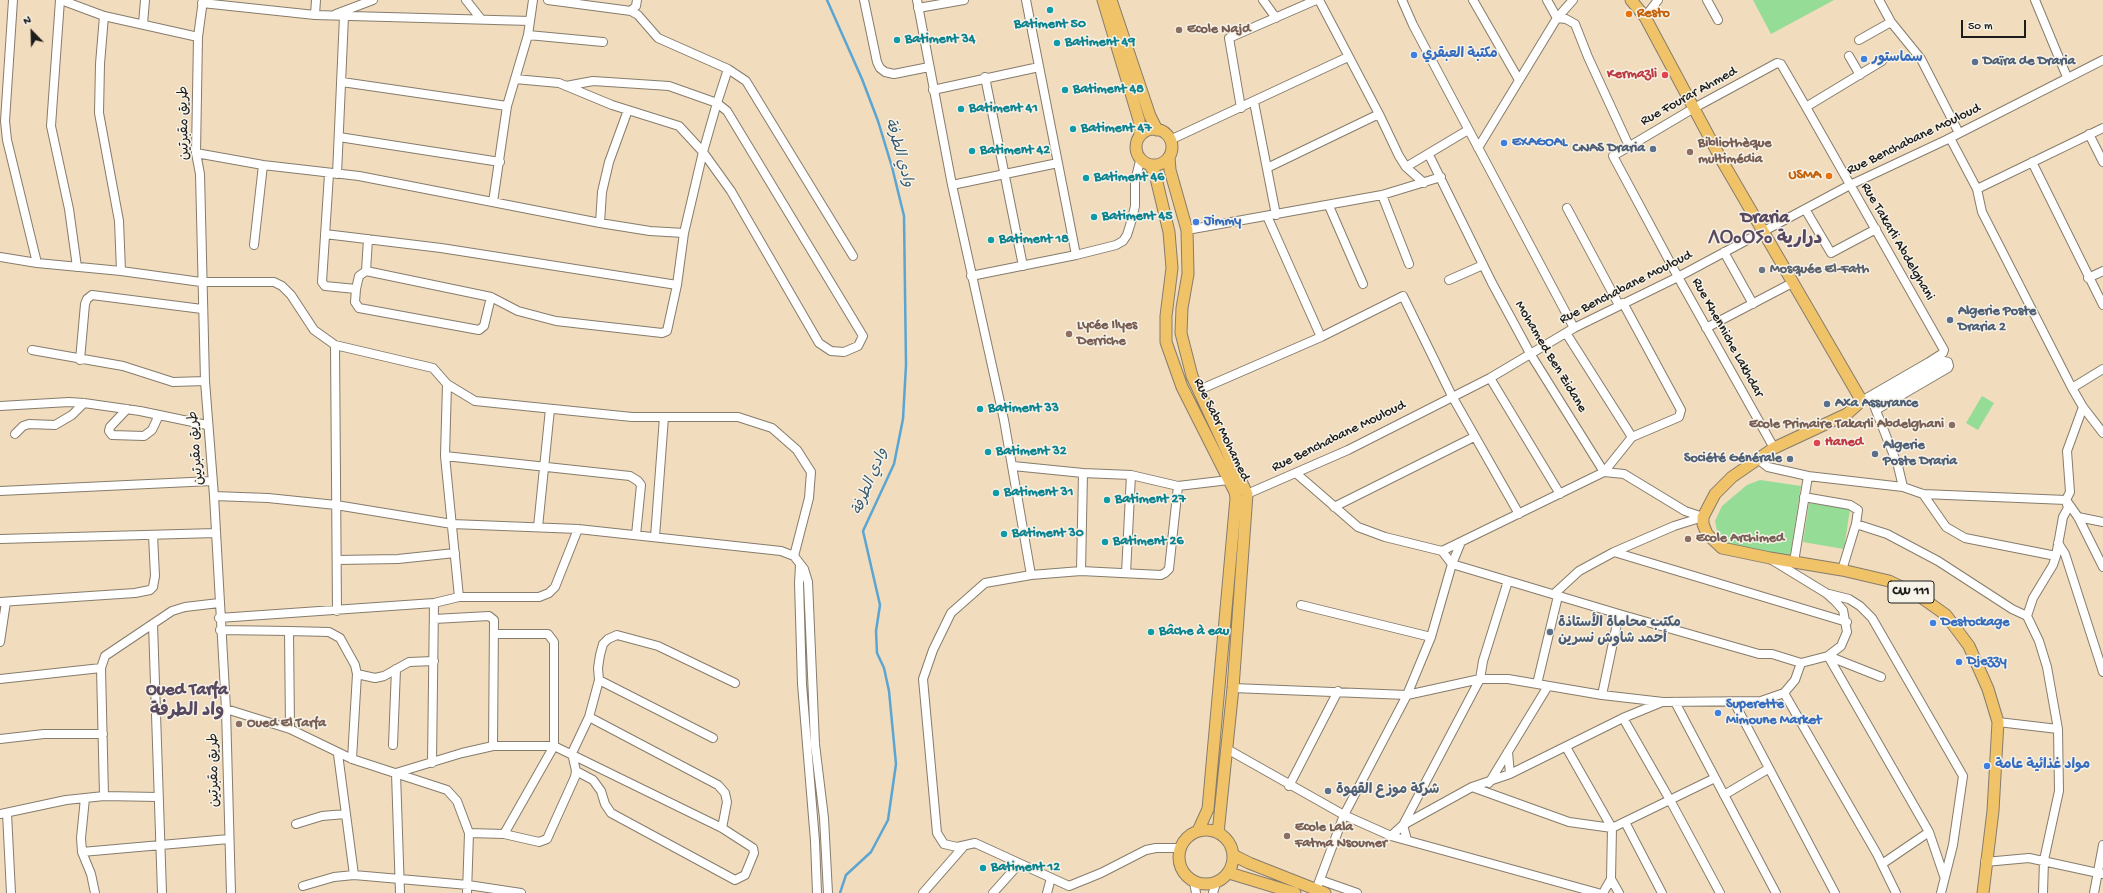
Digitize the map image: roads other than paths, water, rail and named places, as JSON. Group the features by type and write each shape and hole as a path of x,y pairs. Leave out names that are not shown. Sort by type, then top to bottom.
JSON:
{"main road":[{"path":"1103,0 1139,120 1140,136 1135,147 1145,163 1161,164 1169,157"},
{"path":"1111,0 1150,116 1157,130"},
{"path":"1631,0 1645,17 1721,159 1862,398 1847,414 1774,448 1759,460 1732,477 1715,494 1703,517"},
{"path":"1140,136 1148,130 1157,130 1167,135 1172,146 1169,157 1170,170 1187,230 1188,274 1182,308 1181,333 1192,376 1247,494 1233,688 1218,832"},
{"name":"Rue Sabr Mohamed","path":"1145,163 1155,174 1169,232 1172,260 1166,316 1166,342 1182,387 1229,480 1236,498 1208,809 1198,831"},
{"name":"CW 111","path":"1703,517 1707,534 1722,548 1842,570 1889,581 1918,596 1946,615 1969,646 1988,689 1998,722 1993,811 1985,862 1983,893"},
{"path":"1210,830 1218,832 1231,844 1233,862 1229,873 1215,888 1206,885 1195,888 1184,875 1180,867 1178,857 1180,848 1187,838 1198,831 1210,830"},
{"path":"1233,855 1249,863 1320,887"},
{"path":"1229,873 1295,893"}],"street":[{"path":"13,0 5,120 8,140 37,263"},
{"path":"77,267 69,209 51,126 61,0 104,16 198,37"},
{"path":"143,24 146,0"},
{"path":"315,15 316,0"},
{"path":"333,16 373,0"},
{"path":"466,0 481,19"},
{"path":"493,202 507,106 528,35 533,0"},
{"path":"548,0 631,11 638,16 658,38 728,69 746,81 853,256"},
{"path":"631,11 636,6 637,0"},
{"path":"864,0 877,62 880,68 885,72 894,74 928,67"},
{"path":"964,0 918,4 928,67 952,185 1013,466 1031,575"},
{"path":"1026,0 1076,255"},
{"path":"1263,0 1276,18"},
{"path":"1241,108 1229,38 1318,0 1379,114 1399,156 1406,167 1424,183"},
{"path":"1402,0 1413,25 1468,130 1574,328"},
{"path":"1473,0 1519,80"},
{"path":"1547,0 1558,18"},
{"path":"1478,148 1558,18 1573,0"},
{"path":"1645,17 1658,0"},
{"path":"1707,0 1718,20"},
{"path":"1879,0 1891,22 1921,59 1959,133"},
{"path":"2036,0 2067,77"},
{"path":"202,2 315,15 530,21"},
{"name":"طريق مقبرتين","path":"202,2 198,37 196,153 200,174 204,381 214,496 220,630 226,709 231,893"},
{"path":"104,16 100,64 99,113 119,221 121,271"},
{"path":"344,16 340,137 333,174 325,234 322,282 325,286 356,289"},
{"path":"1558,18 1566,19 1575,24 1588,58 1629,146"},
{"path":"1858,40 1891,22"},
{"path":"528,35 603,42"},
{"path":"1849,56 1860,75"},
{"path":"1170,140 1348,57"},
{"name":"Rue Benchabane Mouloud","path":"1247,494 1297,474 1348,450 1490,378 1531,355 1574,328 1678,277 1850,185 1950,138 2067,77 2103,60"},
{"path":"1806,107 1882,61"},
{"name":"Rue Fourar Ahmed","path":"1613,156 1694,108 1779,62"},
{"name":"Rue Takarli Abdelghani","path":"1779,62 1876,229 1944,352 1928,362"},
{"path":"933,90 1039,67"},
{"path":"491,297 484,326 479,330 359,308 355,302 359,276 366,271 491,297 518,311 556,321 662,333 667,331 677,285 684,233 703,152 728,69"},
{"path":"985,78 1023,266"},
{"path":"515,79 559,83 566,86 628,110 679,126 703,152 731,191 819,343 831,352 844,352 858,346 863,336 727,111 717,103 669,86 593,81 566,86"},
{"path":"342,82 507,106"},
{"path":"1254,102 1276,215"},
{"path":"600,223 602,192 609,162 628,110"},
{"path":"1267,168 1379,114"},
{"path":"1977,189 2103,128"},
{"path":"1406,167 1429,155 1468,130"},
{"path":"2089,134 2103,162"},
{"path":"340,137 500,162"},
{"path":"1950,138 1977,189 1982,212 2072,388 2083,407 2103,433"},
{"path":"196,153 263,165 359,176 600,223 650,231 684,233"},
{"name":"Mohamed Ben Zidane","path":"1429,155 1483,265 1531,355 1604,472"},
{"name":"Rue Khenniche Lakhdar","path":"1613,156 1706,328 1774,448"},
{"path":"2032,162 2088,278 2103,305"},
{"path":"952,185 1058,163"},
{"path":"971,276 1076,255 1116,245 1127,235 1135,206 1135,181 1145,163"},
{"path":"254,245 263,165"},
{"path":"1187,230 1382,196 1441,177"},
{"path":"1382,196 1409,264"},
{"path":"1330,206 1363,284"},
{"path":"1442,551 1604,472 1632,437 1679,417 1681,414 1681,410 1567,208"},
{"path":"1805,209 1831,253 1876,229"},
{"path":"1267,216 1322,337"},
{"path":"325,234 441,248 677,285"},
{"path":"366,271 368,239"},
{"path":"1724,252 1753,304"},
{"path":"0,257 37,263 121,271 201,282 274,282 282,286 291,295 314,330 335,345 433,368 447,384 475,401 632,417 738,417 772,428 798,450 811,472 809,498 794,556"},
{"path":"1449,280 1483,265"},
{"path":"2088,278 2103,271"},
{"path":"1706,328 1794,282"},
{"path":"80,360 84,307 89,297 97,295 202,309"},
{"path":"1199,390 1322,337 1402,296 1474,437 1519,514"},
{"path":"1566,333 1632,437"},
{"path":"335,345 338,611"},
{"path":"32,350 80,360 123,366 173,382 204,381"},
{"path":"1944,361 1948,362 1948,368 1875,406 1925,372 1944,361"},
{"path":"1903,487 1898,466 1875,406 1862,398 1928,362"},
{"path":"1925,372 1928,362"},
{"path":"2072,388 2103,369"},
{"path":"1490,378 1560,494"},
{"path":"447,384 445,456 459,597"},
{"path":"0,406 69,402 84,403 127,409 207,425"},
{"path":"15,434 23,426 29,424 55,425 72,414 84,403"},
{"path":"2027,616 2033,598 2053,565 2056,556 2063,517 2068,508 2066,500 2070,492 2067,451 2083,407"},
{"path":"127,409 110,427 109,431 112,435 144,436 152,430 159,415"},
{"path":"538,527 550,409"},
{"path":"655,537 664,417"},
{"path":"1334,507 1474,437"},
{"path":"445,456 630,476 641,485 636,535"},
{"path":"1759,460 1768,467 1808,476 1903,487 1923,494 2066,500"},
{"path":"1013,466 1083,473 1131,475 1178,486 1229,480"},
{"path":"1604,472 1624,474 1685,511 1703,517"},
{"path":"1081,571 1083,473"},
{"path":"1297,474 1358,527 1385,537 1442,551 1452,564 1759,654 1772,654 1801,663 1828,656 1841,646 1847,632 1843,610 1826,593 1770,558"},
{"path":"1126,573 1131,475"},
{"path":"1794,562 1808,476"},
{"path":"0,491 212,481"},
{"path":"1178,486 1169,569 1161,575 1081,571 1031,575 985,583 951,613 933,650 923,679 937,833 944,844 957,847 975,843 1069,886 1101,873 1146,850 1156,848 1180,848"},
{"path":"1923,494 1946,528 1965,538 2056,556"},
{"path":"214,496 268,498 336,504 452,524 578,529 781,551 794,556 806,573 808,582 815,744 824,818 828,893"},
{"path":"1804,497 1850,505 1858,510 1856,524 1842,570"},
{"path":"2066,500 2078,517 2103,567"},
{"path":"1537,684 1556,595 1579,572 1614,552 1674,526 1703,517"},
{"path":"2078,517 2103,522"},
{"path":"1856,524 1887,534 1924,553 2027,616 2047,667 2058,729 2059,791 2044,860 2043,893"},
{"path":"220,618 338,611 434,603 459,597 539,598 549,593 555,586 578,529"},
{"path":"0,539 216,533"},
{"path":"0,642 3,602 135,593 150,590 153,587 155,576 153,535"},
{"path":"1358,893 1320,887 1344,815 1408,694 1431,637 1452,564 1461,542"},
{"path":"2058,543 2065,554 2103,672"},
{"path":"1614,552 1846,622"},
{"path":"337,560 398,559 455,553"},
{"path":"800,565 798,584 802,684 816,841 817,893"},
{"path":"1407,840 1403,825 1480,679 1483,661 1508,581"},
{"path":"1826,593 1849,599 1860,606 1872,618 1963,776 1953,845 1944,876 1941,893"},
{"path":"104,796 101,668 105,656 178,609 219,603"},
{"path":"432,762 434,603"},
{"path":"1301,605 1431,637"},
{"path":"1602,695 1619,614"},
{"path":"434,619 489,616 494,620 493,746"},
{"path":"153,624 162,893"},
{"path":"220,630 329,632 340,638 355,665 357,674 352,759"},
{"path":"289,631 290,729"},
{"path":"495,634 548,634 554,642 554,746 504,834"},
{"path":"469,833 504,834 539,842 547,839 576,771 572,753 589,717 599,680 598,668 603,644 608,639 617,636 658,646 735,683"},
{"path":"1828,656 1881,677"},
{"path":"1828,656 1929,832 1944,876"},
{"path":"357,674 375,678 384,676 409,662 434,661"},
{"path":"1233,688 1408,694 1480,679 1508,679 1602,695 1663,702 1761,701 1784,694 1794,680 1801,663"},
{"path":"0,679 101,668"},
{"path":"393,745 396,669"},
{"path":"599,680 713,738"},
{"path":"1480,790 1489,782 1548,686"},
{"path":"1289,786 1338,691"},
{"path":"1784,694 1882,864 1896,893"},
{"path":"1392,836 1403,825 1472,787 1510,774 1623,718 1663,702"},
{"path":"1675,702 1776,893"},
{"path":"1734,702 1768,769 1835,893"},
{"path":"226,709 290,729 338,754 447,790 457,801 469,833 468,889"},
{"path":"589,717 718,785 725,793 727,802 722,828"},
{"path":"1623,718 1670,800 1720,893"},
{"path":"1998,722 2058,729"},
{"path":"0,739 36,735 103,734"},
{"path":"396,773 493,746 554,746 572,753 722,828 754,848 754,853 745,874 740,879 735,880 611,813 605,804 601,791 593,780 576,771"},
{"path":"1566,747 1612,828 1612,878 1619,893"},
{"path":"1227,750 1289,786 1344,815 1392,836 1598,893"},
{"path":"1508,752 1510,774"},
{"path":"338,754 354,875"},
{"path":"1724,795 1768,769"},
{"path":"396,773 400,893"},
{"path":"1472,787 1569,822 1612,828 1714,778"},
{"path":"11,893 4,813 53,802 85,798 104,796 158,796"},
{"path":"85,798 81,838 82,852 91,874 95,893"},
{"path":"296,824 322,816 345,814"},
{"path":"1625,822 1662,893"},
{"path":"1882,864 1929,832"},
{"path":"82,852 229,839"},
{"path":"2094,893 2100,873 2103,845"},
{"path":"924,893 964,846"},
{"path":"1985,862 2029,858 2100,873"},
{"path":"993,893 1019,864"},
{"path":"303,886 334,877 354,875 468,889 521,893"},
{"path":"1047,893 1051,878"},
{"path":"1603,893 1612,878"}],"waterway":[{"name":"وادي الطرفة","path":"827,0 862,79 878,121 892,167 904,216 906,365 903,419 894,464 863,531 880,605 876,631 877,653 884,668 889,691 896,764 888,820 871,852 846,875 840,893"}],"place":[{"name":"Batiment 50","path":"1050,10"},
{"name":"Resto","path":"1629,14"},
{"name":"Ecole Najd","path":"1179,30"},
{"name":"Batiment 34","path":"897,40"},
{"name":"Batiment 49","path":"1057,43"},
{"name":"مكتبة العبقري","path":"1414,55"},
{"name":"سماستور","path":"1864,59"},
{"name":"Daïra de Draria","path":"1975,62"},
{"name":"Kermazli","path":"1665,75"},
{"name":"Batiment 48","path":"1065,90"},
{"name":"Batiment 41","path":"961,109"},
{"name":"Batiment 47","path":"1073,129"},
{"name":"EXAGOAL","path":"1504,143"},
{"name":"CNAS Draria","path":"1653,149"},
{"name":"Batiment 42","path":"972,151"},
{"name":"Bibliothèque multimédia","path":"1690,152"},
{"name":"USMA","path":"1829,176"},
{"name":"Batiment 46","path":"1086,178"},
{"name":"Batiment 45","path":"1094,217"},
{"name":"Jimmy","path":"1196,222"},
{"name":"Batiment 18","path":"991,240"},
{"name":"Mosquée El-Fath","path":"1762,270"},
{"name":"Algerie Poste Draria 2","path":"1950,320"},
{"name":"Lycée Ilyes Derriche","path":"1069,334"},
{"name":"Axa Assurance","path":"1827,404"},
{"name":"Batiment 33","path":"980,409"},
{"name":"Ecole Primaire Takarli Abdelghani","path":"1952,425"},
{"name":"Haned","path":"1817,443"},
{"name":"Batiment 32","path":"988,452"},
{"name":"Algerie Poste Draria","path":"1875,454"},
{"name":"Société Générale","path":"1790,459"},
{"name":"Batiment 31","path":"996,493"},
{"name":"Batiment 27","path":"1107,500"},
{"name":"Batiment 30","path":"1004,534"},
{"name":"Ecole Archimed","path":"1688,539"},
{"name":"Batiment 26","path":"1105,542"},
{"name":"Destockage","path":"1933,623"},
{"name":"Bâche à eau","path":"1151,632"},
{"name":"مكتب محاماة الأستاذة أحمد شاوش نسرين","path":"1550,632"},
{"name":"Djezzy","path":"1959,662"},
{"name":"Superette Mimoune Market","path":"1718,713"},
{"name":"Oued El Tarfa","path":"239,724"},
{"name":"مواد غذائية عامة","path":"1987,766"},
{"name":"شركة موزع القهوة","path":"1328,791"},
{"name":"Ecole Lala Fatma Nsoumer","path":"1287,836"},
{"name":"Batiment 12","path":"983,868"}],"district":[{"name":"Draria ⴷⵔⴰⵔⵢⴰ درارية","path":"1765,229"},
{"name":"Oued Tarfa واد الطرفة","path":"187,701"}]}
